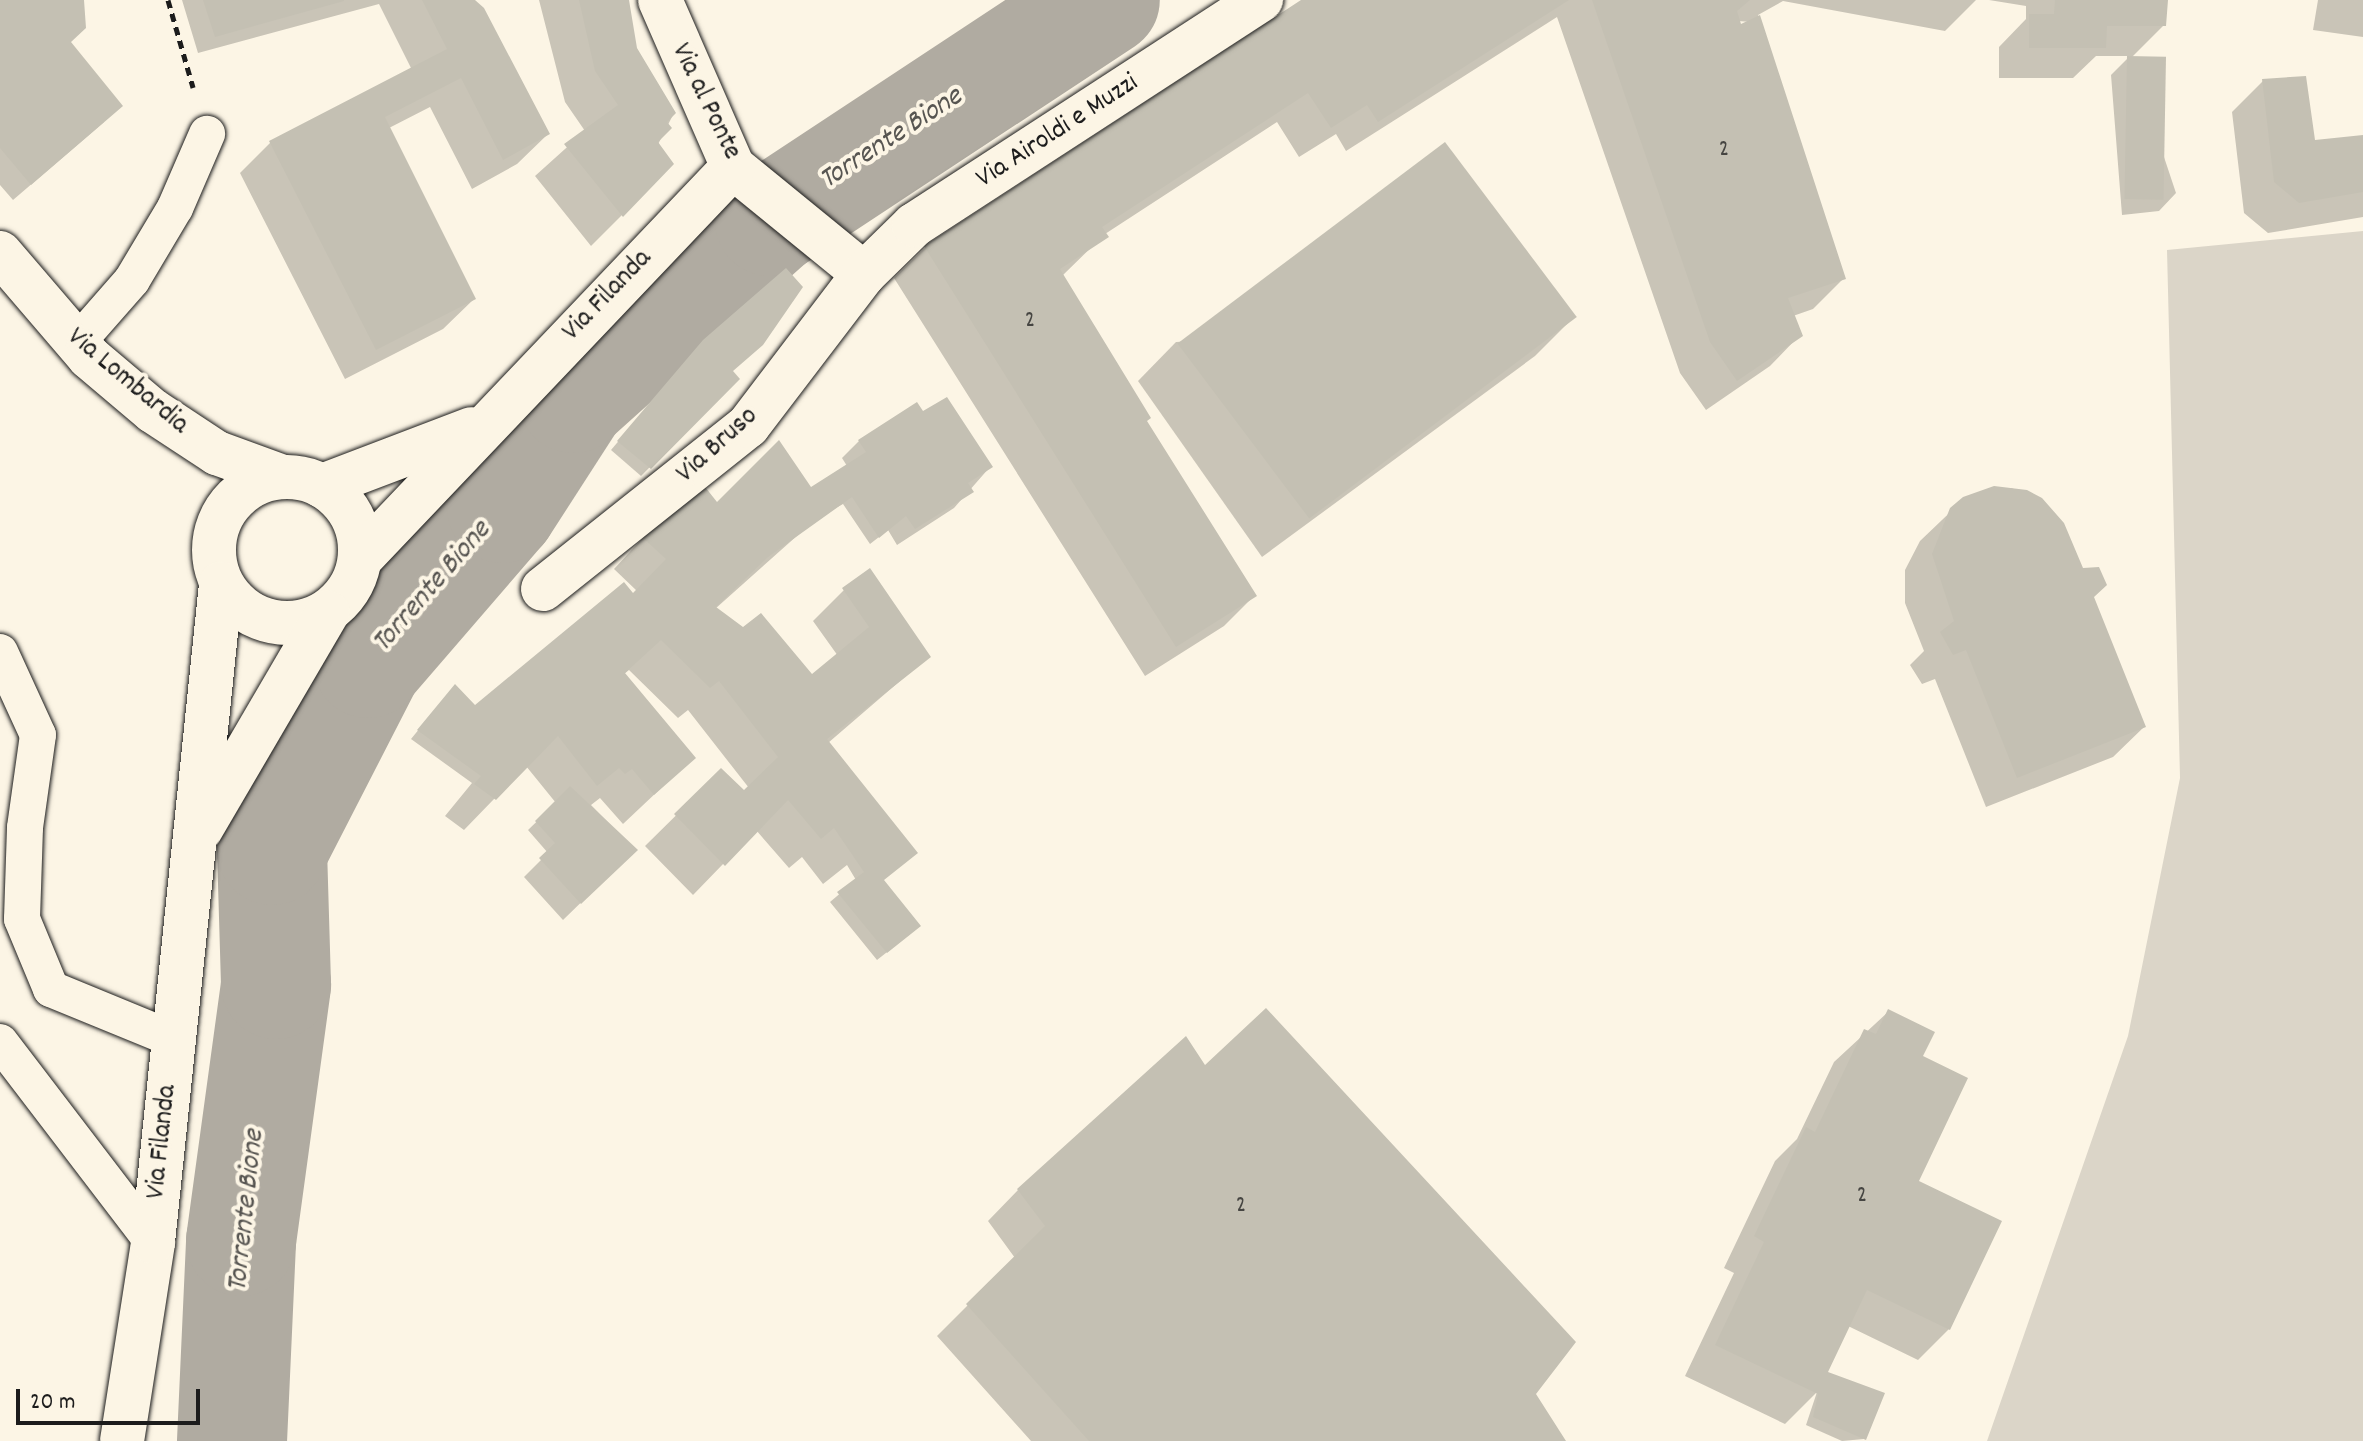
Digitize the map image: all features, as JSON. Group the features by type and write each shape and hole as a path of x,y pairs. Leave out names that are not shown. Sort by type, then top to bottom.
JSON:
{"street":[{"name":"Via al Ponte","path":"660,0 749,180"},
{"name":"Via Airoldi e Muzzi","path":"864,274 914,225 1261,0"},
{"path":"749,180 864,274"},
{"name":"Via Filanda","path":"194,841 328,612 344,598 360,559 482,425 749,180"},
{"name":"Via Lombardia","path":"0,253 76,344 153,411 217,453 280,476"},
{"name":"Via Bruso","path":"543,589 748,426 864,274"},
{"name":"Via Filanda","path":"322,486 482,425"},
{"path":"280,476 322,486 353,517 360,559"},
{"name":"Via Filanda","path":"122,1441 153,1242 221,584 213,561 222,513 238,495 280,476"},
{"path":"221,584 236,605 256,618 293,623 328,612"}],"lane":[{"path":"76,344 132,280 175,208 207,134"},
{"path":"0,652 38,735 25,828 22,919 51,989 173,1039"},
{"path":"0,1042 153,1242"}],"path":[{"path":"168,0 207,134"}],"shaded area":[{"path":"2363,231 2363,1441 1987,1441 2128,1036 2180,778 2167,250"}],"building":[{"path":"0,0 84,0 86,28 71,42 123,106 31,185 0,148"},
{"path":"203,0 344,0 344,1 215,37"},
{"path":"422,0 475,0 484,8 550,134 503,160 461,78 385,117 476,299 376,350 269,141 447,49"},
{"path":"579,0 629,0 637,48 676,113 667,122 672,128 658,142 674,164 623,217 564,144 618,105 595,71"},
{"path":"1301,0 1569,0 1378,122 1367,105 1331,128 1308,93 1102,227 1109,237 1060,269 1151,418 1147,421 1257,596 1176,647 924,246"},
{"path":"1592,0 1750,0 1737,11 1741,24 1760,15 1846,279 1788,298 1803,336 1737,381 1710,342"},
{"path":"2055,0 2168,0 2166,26 2107,26 2106,48 2029,48 2029,14 2054,14"},
{"path":"2127,56 2166,57 2163,200 2125,199"},
{"path":"2306,76 2315,140 2363,135 2363,192 2299,203 2274,182 2262,79"},
{"path":"1445,142 1577,317 1309,519 1177,344"},
{"path":"786,268 803,287 763,345 733,371 740,379 651,469 617,441 703,340"},
{"path":"947,397 993,467 968,483 974,492 915,529 906,516 879,538 852,497 768,557 716,607 743,627 761,613 812,674 869,627 842,588 870,568 931,657 827,739 918,853 884,880 921,926 887,953 837,892 864,872 834,828 821,839 788,800 725,866 674,814 721,768 744,790 778,757 719,681 710,688 661,640 625,673 696,758 654,795 632,769 625,774 619,768 597,786 558,736 496,800 474,784 481,776 417,730 455,684 475,705 624,582 633,593 666,559 643,538 698,478 717,502 779,440 811,487 866,452 858,440 917,402 923,411"},
{"path":"1994,486 2027,490 2042,498 2064,523 2083,568 2099,567 2107,585 2094,597 2146,727 2017,778 1966,650 1953,655 1940,632 1954,621 1932,554 1950,508 1963,497"},
{"path":"570,786 638,850 581,904 539,858 555,843 535,821"},
{"path":"1266,1008 1576,1342 1536,1394 1566,1441 1089,1441 966,1304 1045,1226 1017,1189 1186,1036 1205,1065"},
{"path":"1888,1009 1935,1032 1923,1056 1968,1078 1919,1181 2002,1221 1950,1330 1867,1290 1828,1372 1885,1393 1866,1440 1813,1417 1818,1394 1715,1345 1764,1242 1754,1236 1806,1127 1815,1132 1864,1029 1876,1034"}],"waterway":[{"name":"Torrente Bione","path":"232,1441 241,1241 276,984 272,850 368,663 502,508 573,398 770,221 1105,0"}]}
